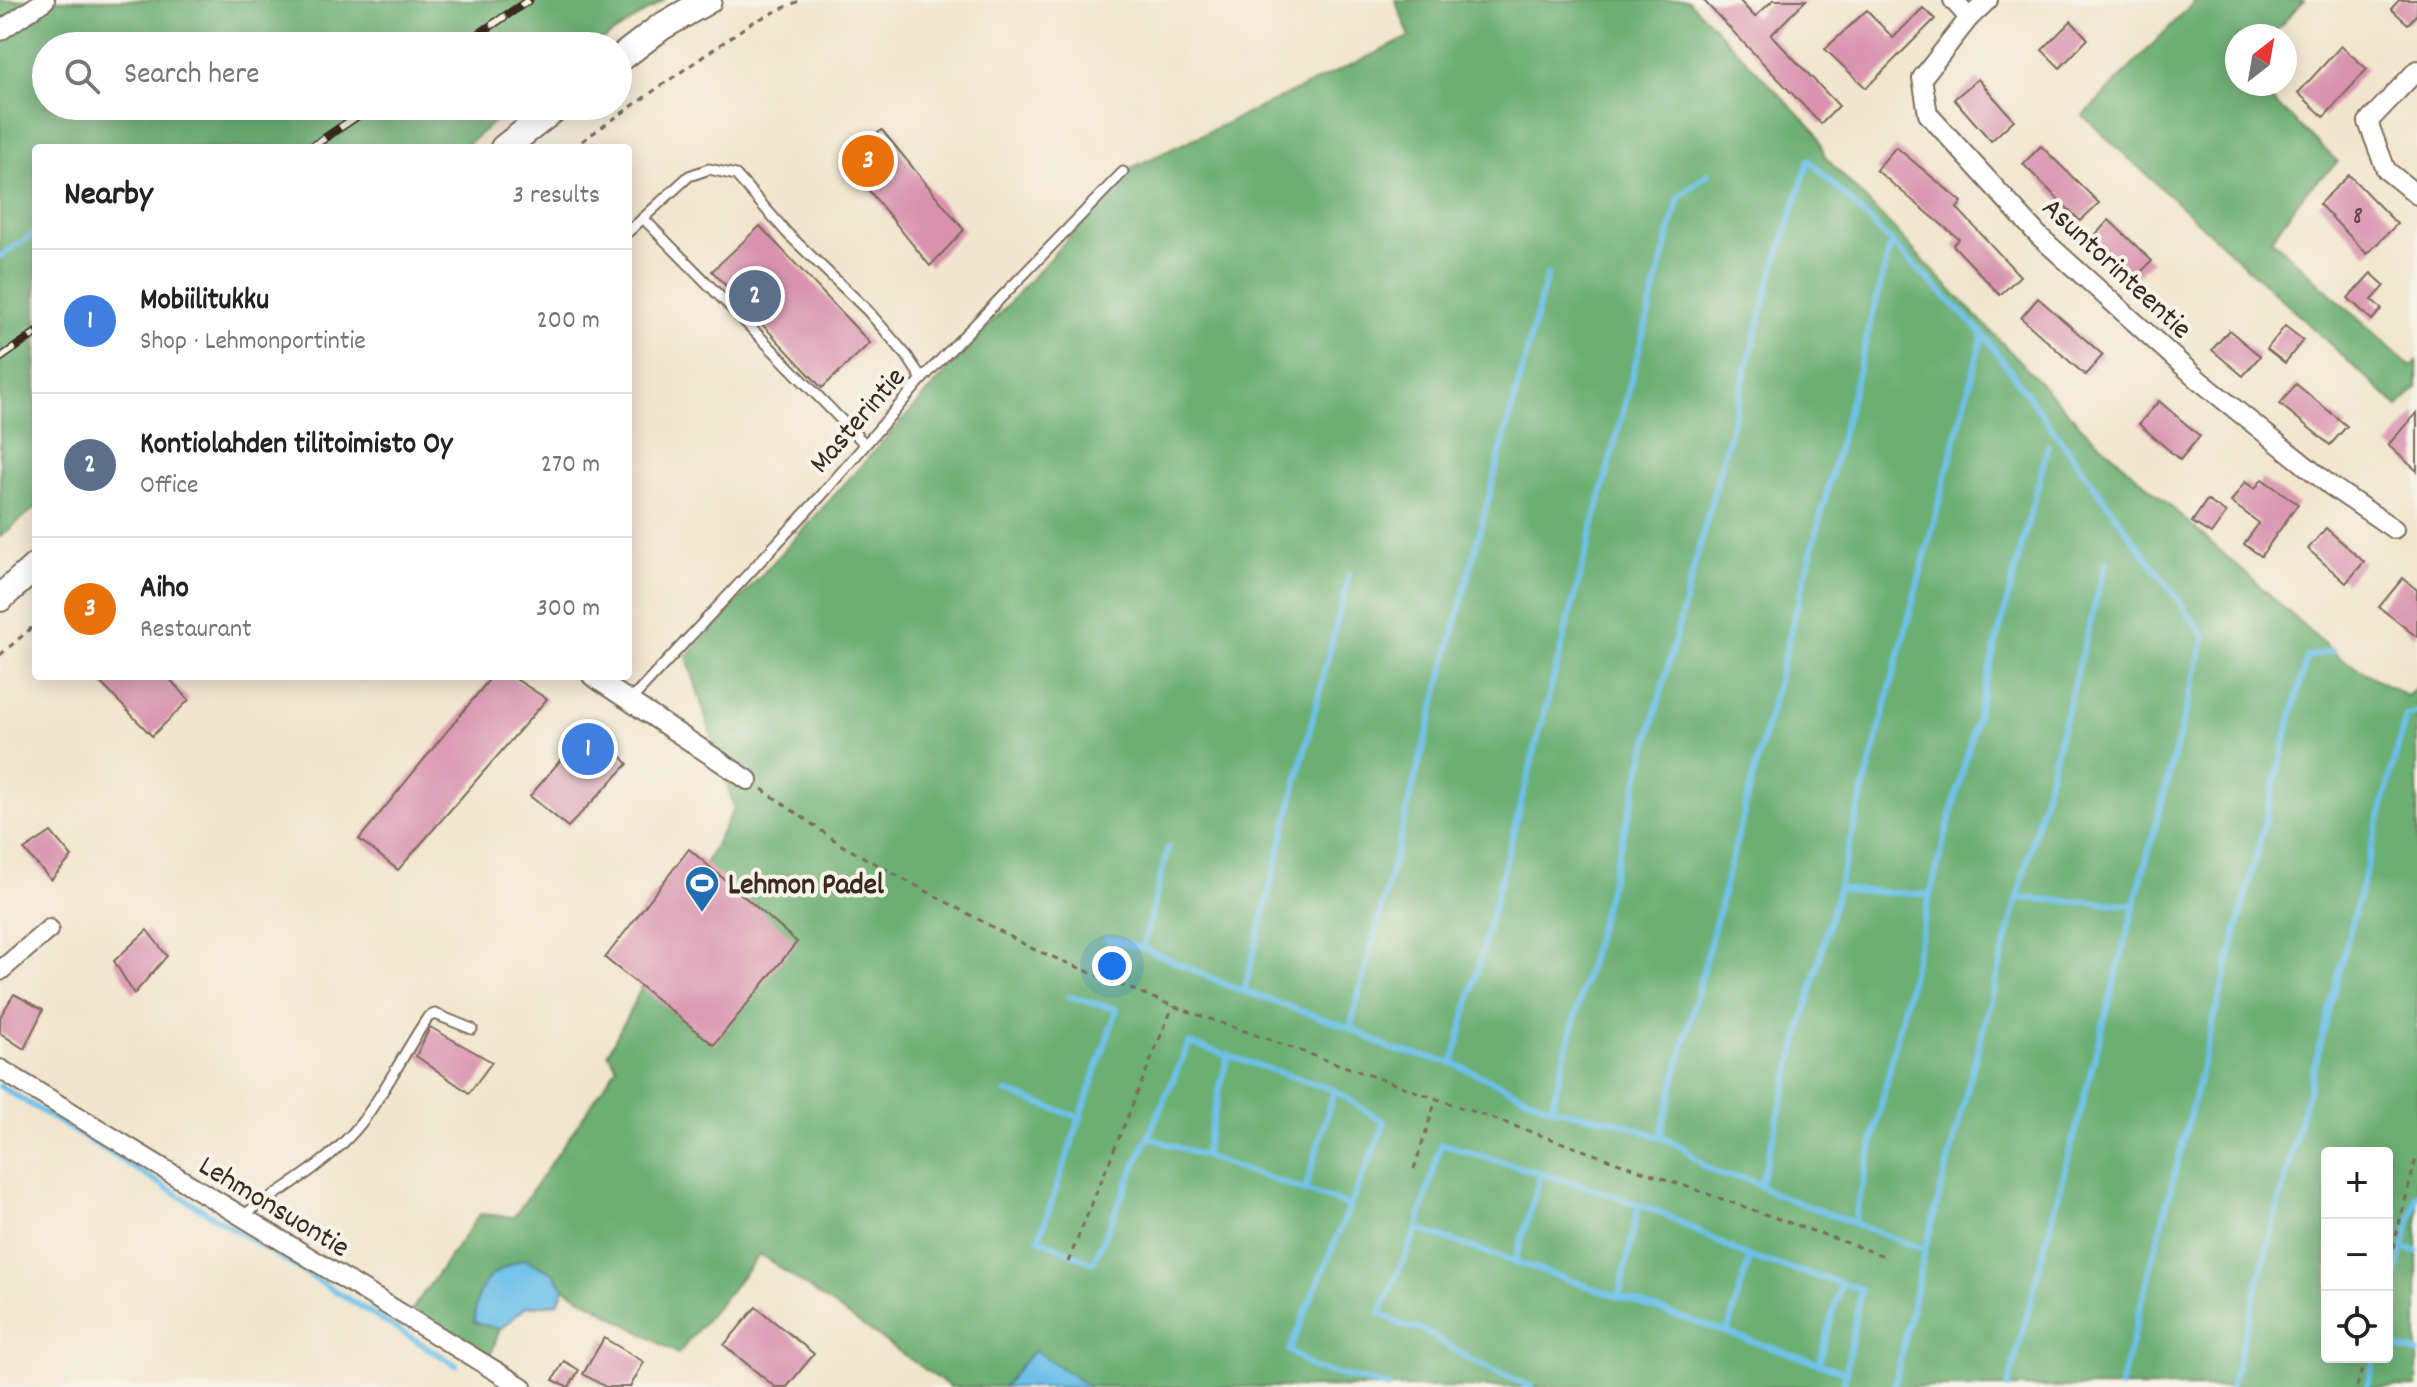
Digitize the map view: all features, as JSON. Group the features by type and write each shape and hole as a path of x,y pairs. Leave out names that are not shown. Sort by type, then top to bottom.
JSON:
{"street":[{"path":"0,31 45,0"},
{"path":"632,49 661,27 708,0"},
{"path":"1953,0 1969,18"},
{"name":"Asuntorinteentie","path":"1988,0 1969,18 1922,78 1928,114 2039,236 2200,381 2331,486 2394,529"},
{"path":"2417,70 2368,122 2386,170 2417,195"},
{"path":"509,144 540,120"},
{"path":"0,598 32,570"},
{"path":"598,680 748,780"},
{"path":"0,971 49,929"},
{"name":"Lehmonsuontie","path":"0,1069 522,1387"}],"lane":[{"path":"632,228 689,176 709,169 736,175 788,234 867,310 907,356 922,379"},
{"name":"Masterintie","path":"630,701 922,379 1123,172"},
{"path":"643,218 865,444"},
{"path":"240,1217 312,1170 339,1147 362,1121 428,1017 435,1014 472,1029"}],"path":[{"path":"632,106 751,23 801,0"},
{"path":"578,144 612,120"},
{"path":"0,655 32,627"},
{"path":"748,780 843,846 1033,949 1173,1006 1884,1256"},
{"path":"1068,1262 1173,1006"},
{"path":"1414,1169 1436,1100"},
{"path":"2393,1248 2417,1155"},
{"path":"2357,1387 2363,1363"}],"green space":[{"path":"0,0 664,0 615,32 32,32 32,120 496,120 468,144 32,144 32,510 0,537"},
{"path":"1395,0 1688,0 1816,132 1825,157 2085,430 2340,658 2407,696 2417,687 2417,1387 1090,1387 1034,1351 1003,1387 950,1387 760,1254 678,1354 564,1288 553,1273 474,1322 500,1329 488,1363 408,1315 480,1214 514,1217 617,1067 608,1053 734,808 687,657 1133,167 1410,37"},
{"path":"2196,0 2304,0 2282,24 2225,24 2225,96 2268,96 2338,162 2307,190 2271,239 2411,367 2417,361 2417,388 2398,407 2083,116"}],"water":[{"path":"524,1259 553,1273 564,1288 558,1303 526,1307 500,1329 474,1322 478,1298 487,1281 501,1269"},
{"path":"1034,1350 1090,1387 1003,1387"}],"building":[{"path":"1703,0 1739,0 1755,17 1773,0 1806,0 1771,35 1839,106 1821,124"},
{"path":"2399,0 2417,0 2417,14 2408,24 2391,9"},
{"path":"1923,8 1935,19 1866,88 1825,49 1867,10 1893,38"},
{"path":"2071,21 2088,39 2060,68 2042,50"},
{"path":"2341,46 2367,69 2324,117 2298,93"},
{"path":"1978,79 2014,120 1991,141 1954,99"},
{"path":"882,130 964,230 930,266 842,157"},
{"path":"2041,146 2099,203 2080,221 2023,164"},
{"path":"1896,147 1962,202 1957,208 2020,276 2000,295 1953,245 1959,239 1876,170"},
{"path":"2349,175 2397,224 2367,254 2319,204"},
{"path":"2109,220 2152,261 2132,281 2097,247 2101,243 2094,236"},
{"path":"760,226 870,343 822,388 712,271"},
{"path":"2371,273 2385,286 2372,300 2382,309 2372,320 2348,298"},
{"path":"2038,298 2103,355 2085,375 2021,318"},
{"path":"2285,326 2303,340 2285,363 2267,349"},
{"path":"2229,330 2260,356 2243,376 2212,350"},
{"path":"2296,384 2347,426 2330,445 2280,404"},
{"path":"2159,401 2200,436 2180,460 2139,424"},
{"path":"2417,412 2417,471 2388,445"},
{"path":"2262,479 2298,504 2261,556 2244,544 2259,523 2231,502 2245,482 2255,489"},
{"path":"2207,500 2226,513 2211,534 2192,522"},
{"path":"2326,528 2364,562 2346,583 2308,549"},
{"path":"2403,578 2417,590 2417,637 2379,607"},
{"path":"98,680 171,680 189,700 152,736"},
{"path":"489,680 517,680 547,699 398,870 359,839"},
{"path":"592,723 628,764 568,827 530,796"},
{"path":"51,832 72,857 51,880 24,850"},
{"path":"689,849 797,942 714,1045 605,958"},
{"path":"147,930 167,956 134,994 114,961"},
{"path":"14,994 43,1010 24,1049 0,1033 0,1017"},
{"path":"430,1027 492,1062 469,1093 416,1056"},
{"path":"756,1307 814,1354 787,1387 775,1387 724,1345"},
{"path":"604,1338 644,1362 630,1387 606,1387 583,1374"},
{"path":"564,1361 579,1370 569,1387 553,1380"}],"waterway":[{"path":"1551,1108 1768,288 1809,160 1983,334 2205,637 2008,1387"},
{"path":"1453,1063 1679,197 1708,174"},
{"path":"0,256 32,236"},
{"path":"1660,1137 1892,240"},
{"path":"1350,1028 1547,275"},
{"path":"1760,1186 1983,334"},
{"path":"1854,1222 1930,895 2048,446"},
{"path":"1894,1387 1925,1250 2106,562"},
{"path":"1244,992 1349,574"},
{"path":"2120,1387 2307,657 2333,651"},
{"path":"2231,1387 2406,716 2417,712"},
{"path":"1143,948 1168,848"},
{"path":"1839,889 1930,895"},
{"path":"2018,898 2135,905"},
{"path":"1107,939 1143,948 1229,986 1350,1028 1391,1049 1453,1063 1551,1108 1615,1121 1660,1137 1683,1147 1705,1167 1724,1176 1746,1178 1773,1193 1925,1250"},
{"path":"1069,997 1117,1009 1039,1239 1093,1263 1189,1043 1334,1090 1385,1123 1289,1351 1313,1368 1388,1387"},
{"path":"1204,1156 1228,1054"},
{"path":"0,1086 456,1365"},
{"path":"1305,1191 1334,1090"},
{"path":"1007,1092 1081,1118"},
{"path":"1148,1137 1350,1206"},
{"path":"1531,1387 1471,1360 1421,1329 1405,1327 1380,1313 1417,1229 1441,1144 1591,1188 1664,1214 1746,1256 1861,1289 1843,1387"},
{"path":"1515,1262 1541,1174"},
{"path":"2392,1291 2417,1194"},
{"path":"1619,1297 1639,1205"},
{"path":"1417,1229 1847,1373"},
{"path":"2403,1248 2417,1251"},
{"path":"1727,1333 1750,1257"},
{"path":"1819,1364 1841,1283"},
{"path":"2393,1347 2417,1353"},
{"path":"2367,1387 2373,1363"}],"railway":[{"path":"482,32 529,0"},
{"path":"316,144 351,120"},
{"path":"0,358 32,336"}],"place":[{"name":"Aiho","path":"868,161"},
{"name":"Kontiolahden tilitoimisto Oy","path":"755,296"},
{"name":"Mobiilitukku","path":"588,749"},
{"name":"Lehmon Padel","path":"702,914"}]}
